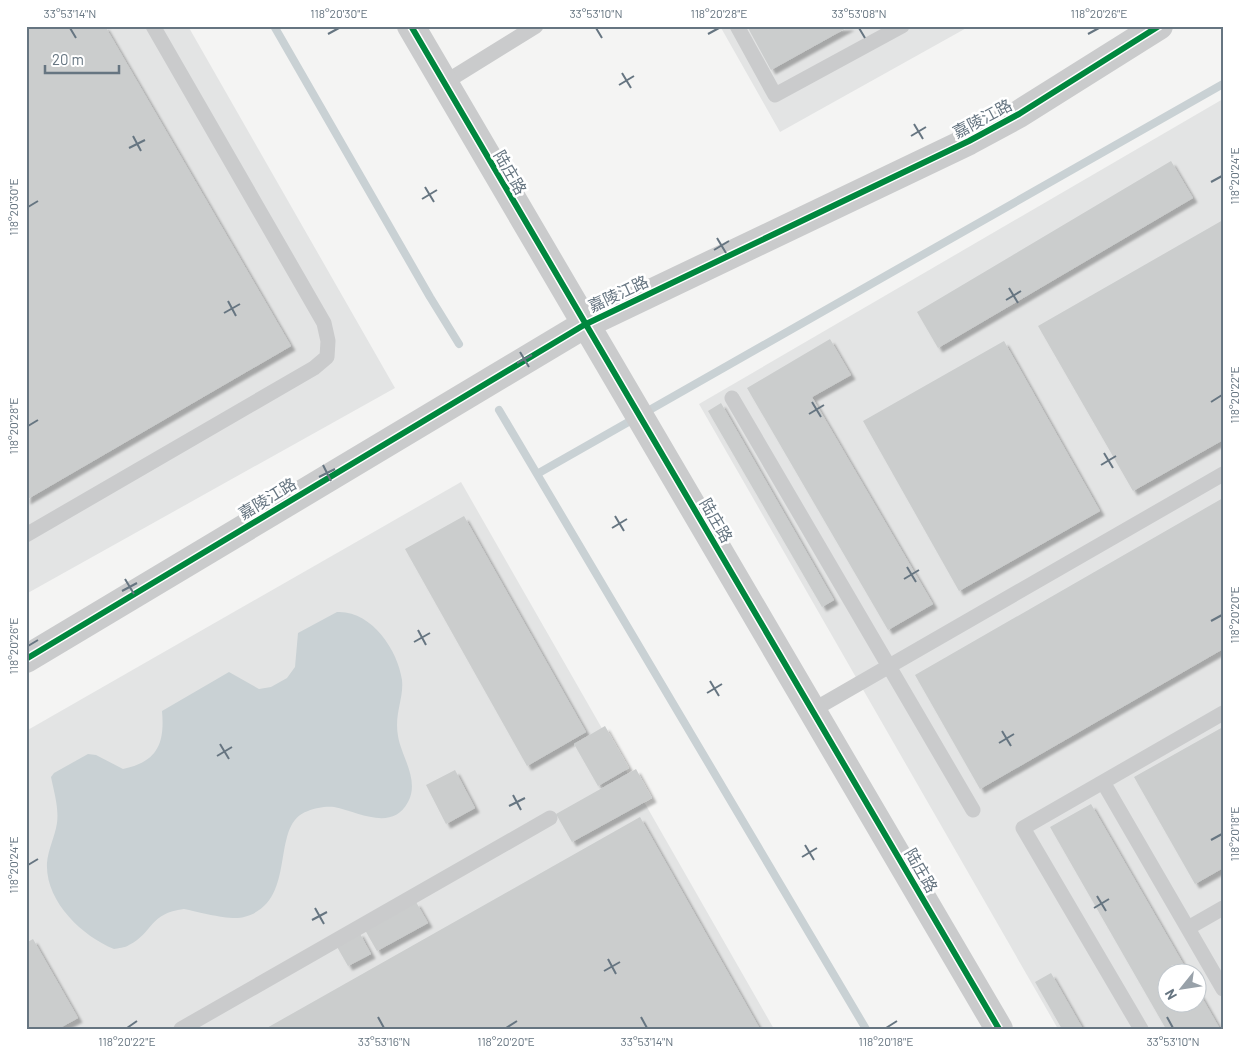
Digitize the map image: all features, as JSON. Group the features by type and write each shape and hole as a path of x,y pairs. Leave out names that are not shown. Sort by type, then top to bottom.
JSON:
{"street":[{"name":"嘉陵江路","path":"26,658 584,325 969,141 1019,114 1159,26"},
{"name":"陆庄路","path":"416,28 444,83 584,325 640,415 999,1029"}],"lane":[{"path":"26,535 314,368 327,357 328,341 324,323 153,26"},
{"path":"444,83 536,26"},
{"path":"737,26 775,96 902,26"},
{"path":"732,398 973,810"},
{"path":"813,710 1223,474"},
{"path":"1141,1029 1023,828 1223,713"},
{"path":"1103,782 1223,989"},
{"path":"181,1029 550,818"},
{"path":"1188,928 1223,908"}],"shaded area":[{"path":"26,26 188,26 395,388 26,594"},
{"path":"720,26 970,26 780,132"},
{"path":"1223,99 1223,1029 1058,1029 699,404"},
{"path":"461,482 774,1029 26,1029 26,731"},
{"path":"337,612 349,613 361,618 381,634 395,656 399,668 402,680 402,693 397,728 412,785 408,802 401,811 393,816 374,818 328,807 308,811 296,819 289,831 278,880 272,896 261,909 244,917 223,917 184,909 173,911 158,919 137,940 126,947 114,949 78,926 59,903 52,891 48,877 47,863 57,817 56,800 51,777 54,773 88,754 96,755 123,769 144,762 156,750 160,742 163,723 162,711 229,672 259,689 271,687 287,678 295,667 298,633"}],"building":[{"path":"26,26 105,26 291,346 26,500"},
{"path":"747,26 850,26 771,70"},
{"path":"1171,161 1193,198 938,348 917,312"},
{"path":"1223,220 1223,440 1133,491 1038,326"},
{"path":"830,339 851,375 812,397 933,604 888,630 747,388"},
{"path":"1004,341 1100,511 959,591 863,421"},
{"path":"721,403 834,600 822,607 708,411"},
{"path":"1223,498 1223,649 980,789 915,675"},
{"path":"464,516 586,732 527,766 405,549"},
{"path":"605,726 629,768 598,786 574,744"},
{"path":"1223,727 1223,868 1195,884 1134,777"},
{"path":"636,769 652,798 572,842 556,814"},
{"path":"455,770 475,808 446,824 426,785"},
{"path":"1091,804 1182,962 1156,962 1156,1012 1050,827"},
{"path":"640,817 760,1029 265,1029"},
{"path":"416,902 428,923 377,951 365,930"},
{"path":"359,932 371,954 348,966 336,945"},
{"path":"33,939 78,1018 58,1029 26,1029 26,943"},
{"path":"1051,973 1083,1029 1062,1029 1035,982"},
{"path":"1206,1004 1220,1029 1166,1029 1156,1012 1206,1012"}],"waterway":[{"path":"274,26 459,344"},
{"path":"537,474 1223,84"},
{"path":"499,410 866,1029"}],"cycle path":[{"path":"411,26 999,1029"},
{"path":"26,659 584,325 969,141 1019,114 1159,26"}]}
